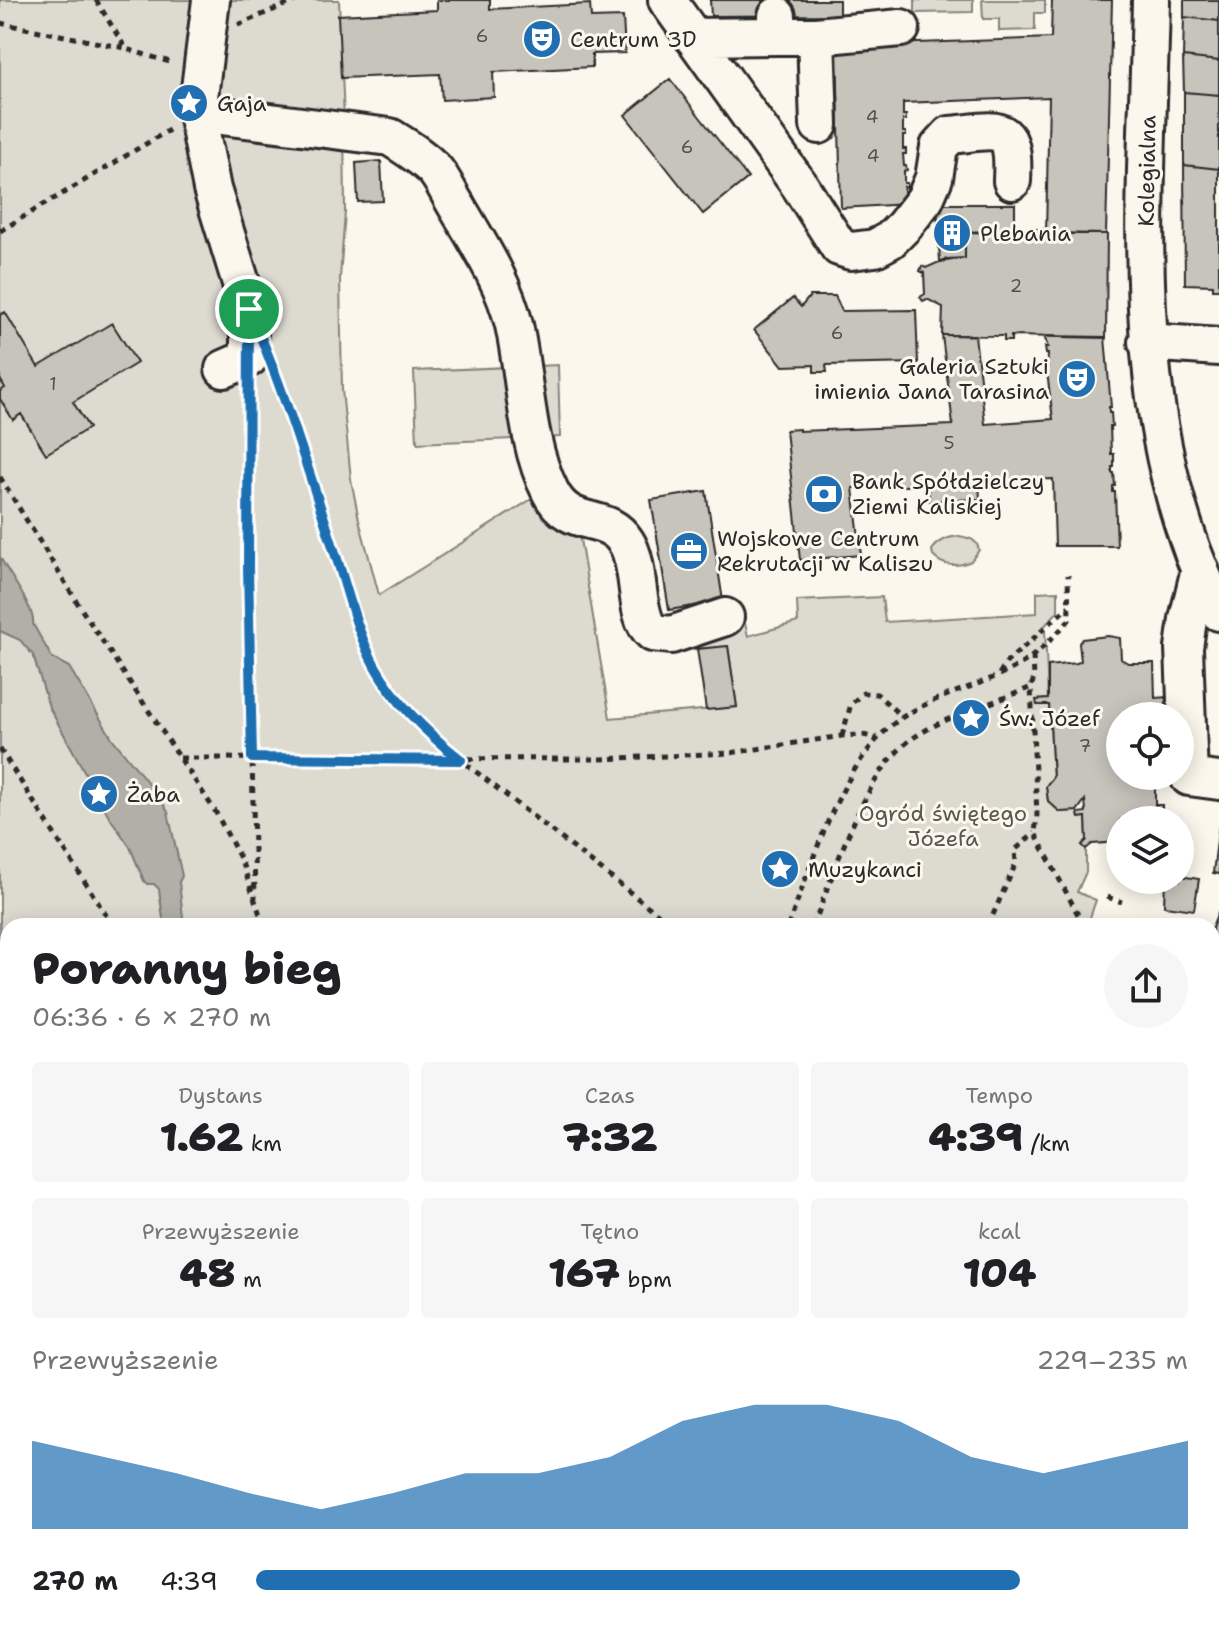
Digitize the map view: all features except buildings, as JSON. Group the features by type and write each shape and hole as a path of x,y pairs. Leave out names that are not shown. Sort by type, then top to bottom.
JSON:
{"street":[{"path":"211,0 197,113 212,189 249,309 249,365"},
{"path":"667,0 800,186 839,247 851,251 875,248 890,240 904,226 925,199 934,178 939,147 950,135 995,131 1004,134 1014,151 1012,181"},
{"name":"Kolegialna","path":"1151,0 1145,272 1147,342 1156,417 1178,508 1219,612"},
{"path":"693,37 777,26 816,36 901,28"},
{"path":"816,36 819,125"},
{"path":"197,113 390,137 416,153 435,171 488,259 513,321 533,438 555,501 565,512 579,519 599,522 617,530 628,544 635,562 645,623 653,633 671,635 725,617"},
{"path":"1147,342 1219,347"},
{"path":"1200,569 1184,648 1189,777 1219,781"}],"path":[{"path":"96,0 126,49"},
{"path":"0,23 126,49 202,56 297,0"},
{"path":"0,231 197,113"},
{"path":"249,365 248,567 255,898"},
{"path":"249,365 374,665 403,704 432,736 461,760 663,918"},
{"path":"0,477 80,607 229,835 261,918"},
{"path":"791,918 844,788 877,738 902,717 998,675 1033,655 1069,620 1068,575"},
{"path":"998,675 1006,663 1069,606"},
{"path":"1033,655 1035,833 1080,918"},
{"path":"816,918 879,772 912,739 1031,687"},
{"path":"842,736 851,704 863,693 877,694 902,717"},
{"path":"960,716 966,723 975,725 980,718 979,709"},
{"path":"180,758 461,760 705,755 842,736 877,738"},
{"path":"0,749 108,918"},
{"path":"992,918 1016,863 1015,850 1035,833"},
{"path":"1107,897 1122,902"}],"green space":[{"name":"Ogród świętego Józefa","path":"0,0 339,0 345,212 340,278 342,390 351,479 379,595 535,497 549,522 580,539 610,718 737,707 728,646 697,649 743,615 748,636 798,622 797,601 882,597 885,622 1037,613 1037,592 1058,591 1058,611 1041,630 1045,630 1048,699 1037,700 1037,705 1049,705 1053,777 1046,786 1048,801 1060,812 1077,811 1079,818 1086,817 1087,840 1082,845 1086,849 1086,872 1077,892 1096,900 1090,918 0,918"},
{"path":"915,0 973,0 973,12 915,13"},
{"path":"982,0 1045,0 1045,13 1035,13 1035,30 999,31 999,19 983,19"},
{"path":"558,365 560,437 417,443 414,371"},
{"path":"959,536 972,540 978,546 979,550 971,561 951,565 933,556 932,550 938,544 947,538"}],"shaded area":[{"path":"0,557 26,601 33,624 52,658 69,667 112,738 168,812 182,876 179,882 183,918 163,918 159,889 144,881 130,847 110,818 49,707 33,655 20,640 0,631"}],"place":[{"name":"Centrum 3D","path":"542,39"},
{"name":"Gaja","path":"189,103"},
{"name":"Plebania","path":"952,233"},
{"name":"Galeria Sztuki imienia Jana Tarasina","path":"1077,379"},
{"name":"Bank Spółdzielczy Ziemi Kaliskiej","path":"824,494"},
{"name":"Wojskowe Centrum Rekrutacji w Kaliszu","path":"689,551"},
{"name":"Św. Józef","path":"971,718"},
{"name":"Żaba","path":"99,794"},
{"name":"Muzykanci","path":"780,869"}],"route":[{"path":"249,309 275,367 374,665 432,736 461,760 252,758 248,567 249,309"}]}
